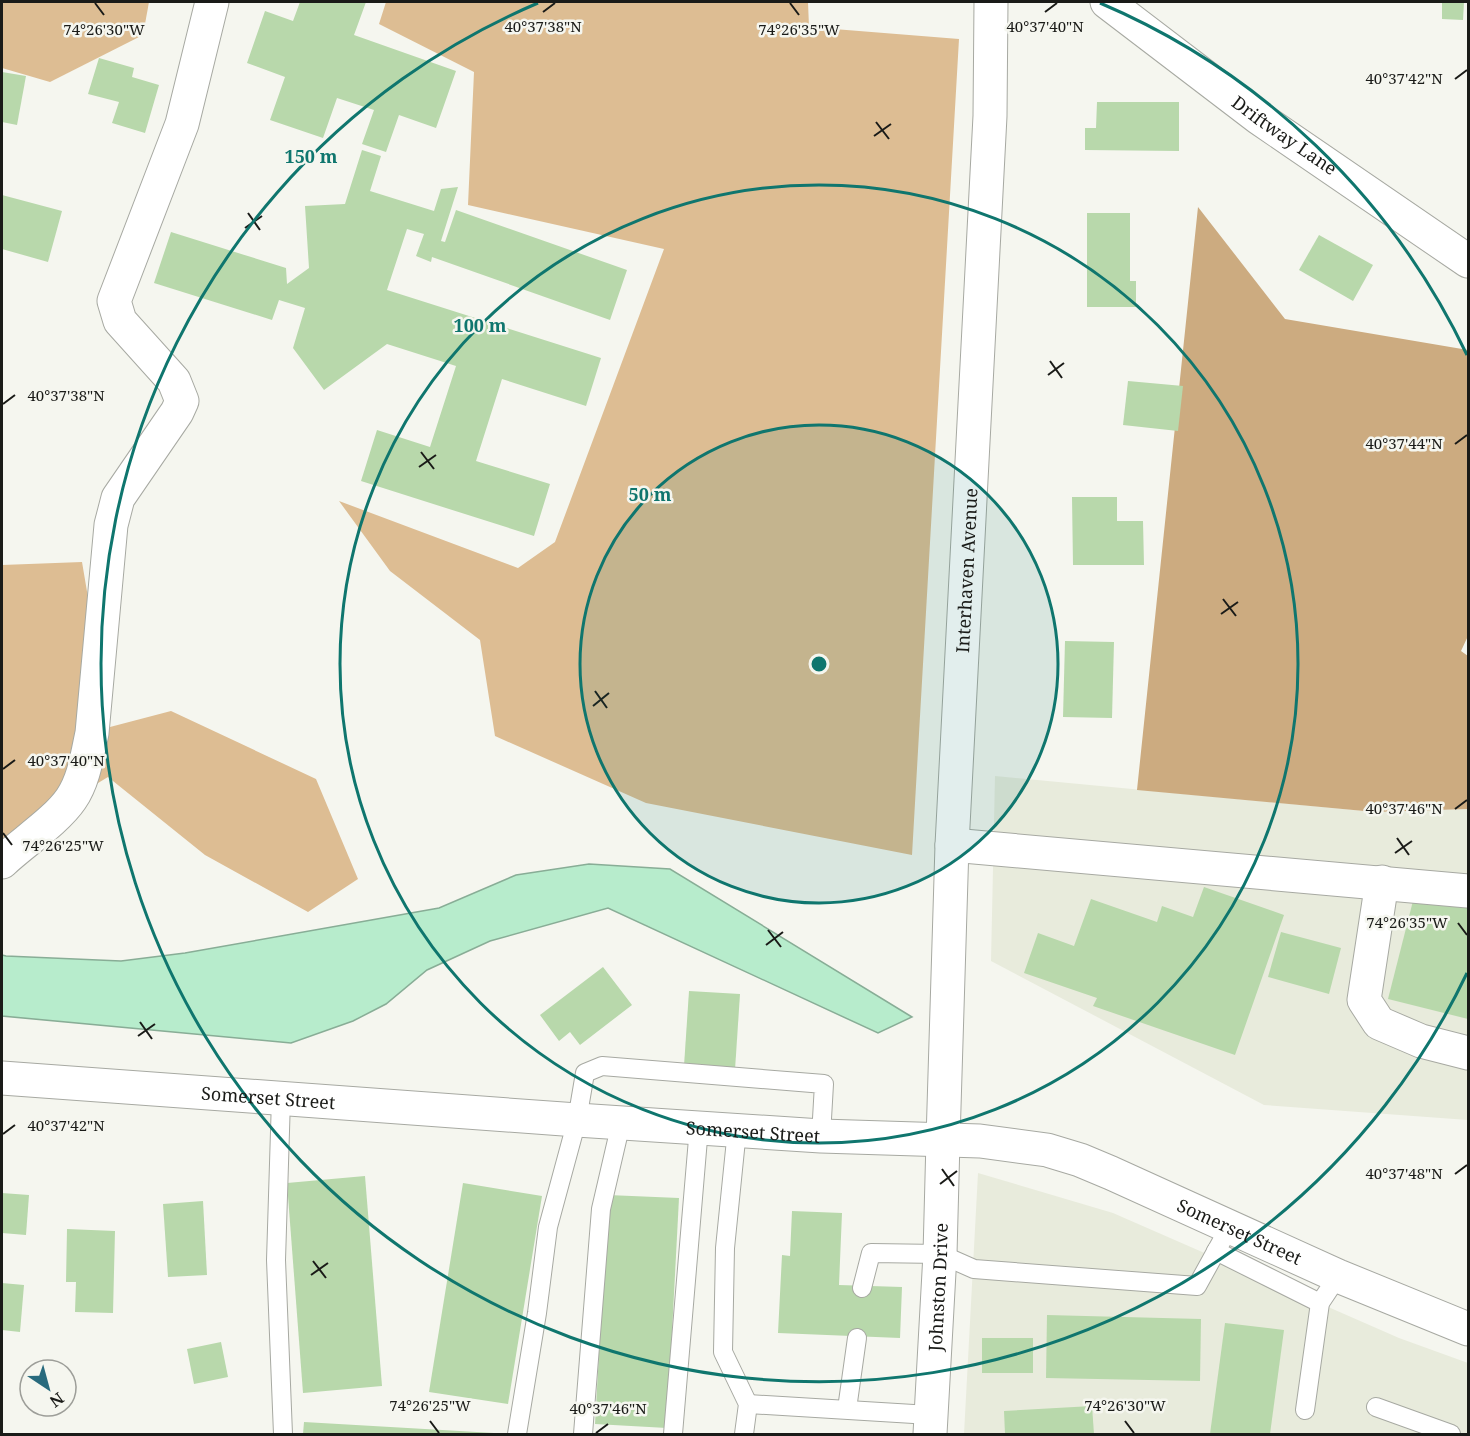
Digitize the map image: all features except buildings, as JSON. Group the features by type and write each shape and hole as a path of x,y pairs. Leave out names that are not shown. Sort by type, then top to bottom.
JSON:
{"street":[{"path":"2,862 58,813 70,800 80,783 92,733 111,525 118,498 177,412 182,401 174,381 120,321 114,301 182,124 212,2"},
{"name":"Interhaven Avenue","path":"944,1140 952,845 990,116 991,2"},
{"name":"Driftway Lane","path":"1107,2 1259,118 1468,261"},
{"path":"952,845 1468,891"},
{"path":"1382,882 1364,1000 1379,1023 1421,1041 1468,1053"},
{"name":"Somerset Street","path":"2,1078 621,1123 821,1136 1014,1144 1047,1150 1100,1168 1223,1239 1338,1276 1468,1329"},
{"name":"Johnston Drive","path":"930,1425 944,1140"}],"lane":[{"path":"517,1434 537,1313 548,1227 577,1120 585,1073 602,1066 824,1084 821,1136"},
{"path":"281,1099 276,1260 283,1434"},
{"path":"583,1434 601,1209 621,1123"},
{"path":"674,1434 699,1127"},
{"path":"737,1130 725,1248 723,1352 748,1404 744,1434"},
{"path":"862,1288 871,1254 940,1254 974,1269 1197,1286 1223,1239 1320,1303"},
{"path":"1305,1410 1320,1303 1338,1276"},
{"path":"847,1409 857,1338"},
{"path":"748,1404 847,1409 930,1425"},
{"path":"1376,1407 1451,1434"}],"shaded area":[{"path":"2,2 149,2 143,35 50,82 2,68"},
{"path":"386,2 808,2 809,27 959,39 912,855 646,803 495,736 480,640 390,571 339,501 518,568 555,542 664,249 468,205 474,72 379,24"},
{"path":"1198,207 1285,319 1468,350 1468,636 1461,651 1468,656 1468,809 1375,812 1137,790"},
{"path":"82,562 110,727 171,711 316,779 358,879 308,912 205,855 108,777 2,841 2,565"},
{"path":"995,776 1375,812 1468,809 1468,1120 1264,1105 991,961"},
{"path":"589,864 670,869 912,1017 878,1033 608,908 490,941 427,970 386,1004 353,1021 291,1043 2,1016 2,955 121,961 185,953 439,908 516,875"},
{"path":"978,1173 1113,1213 1399,1338 1468,1363 1468,1434 964,1434"}]}
